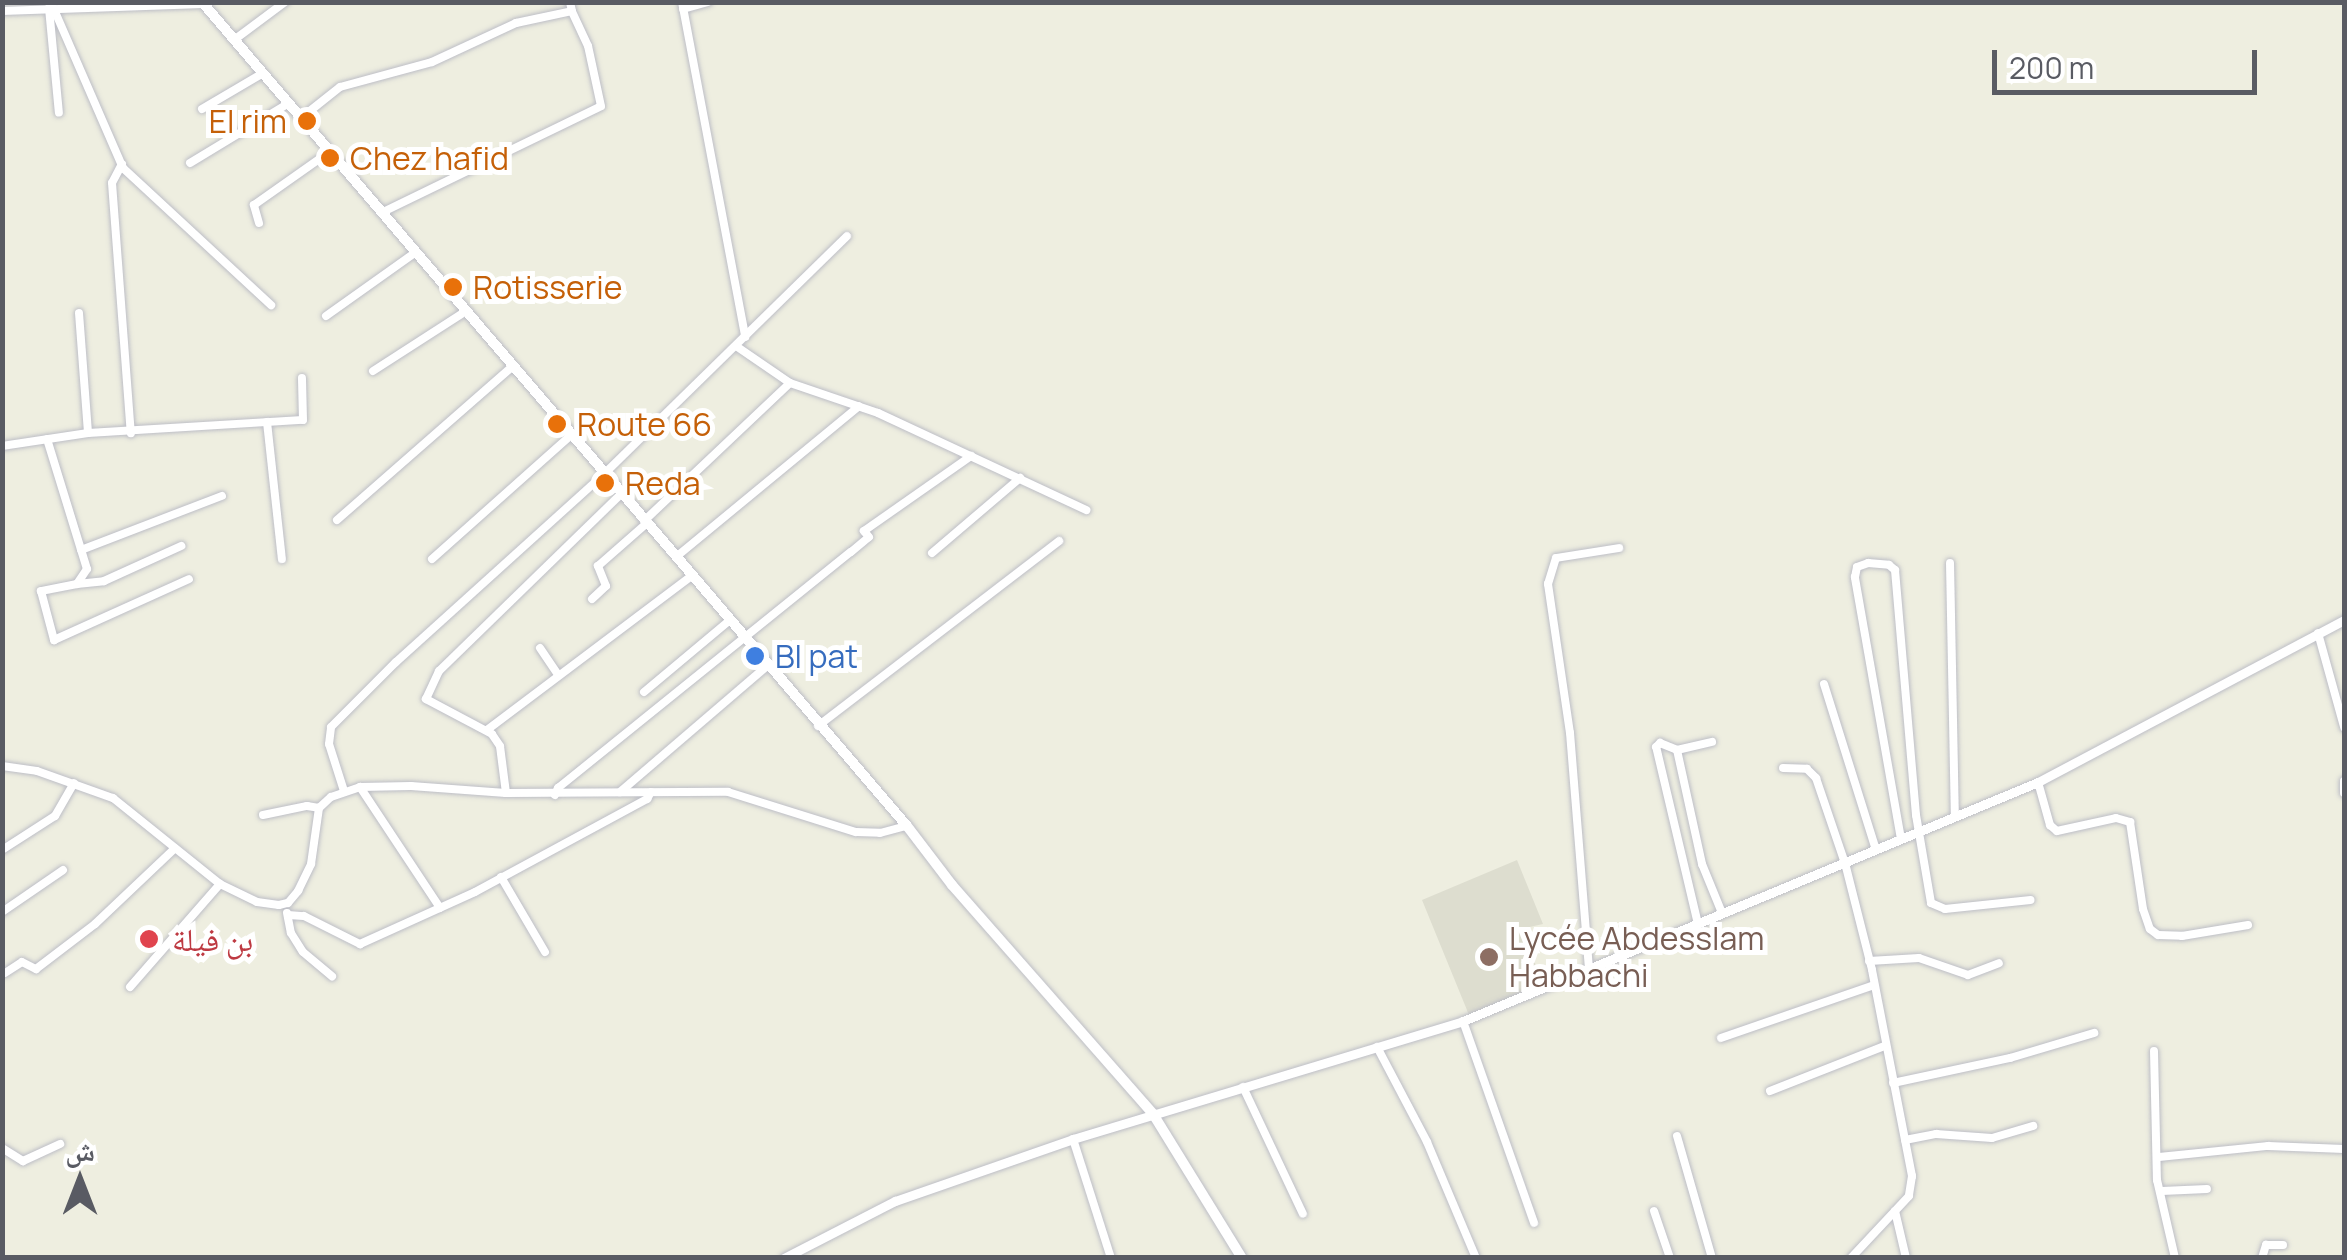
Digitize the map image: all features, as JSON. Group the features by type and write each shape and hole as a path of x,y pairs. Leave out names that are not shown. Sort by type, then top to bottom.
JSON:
{"main road":[{"path":"202,3 952,884 1153,1114 1242,1258"}],"street":[{"path":"234,40 285,2"},
{"path":"708,2 683,6 746,338"},
{"path":"2,11 202,3"},
{"path":"51,7 59,113"},
{"path":"51,7 122,164 136,185 272,305"},
{"path":"301,118 340,87 432,62 516,23 571,7 588,46 601,106 382,212"},
{"path":"202,109 263,74"},
{"path":"190,163 288,103"},
{"path":"259,223 254,205 329,152"},
{"path":"122,164 112,183 132,433"},
{"path":"344,791 329,744 332,728 396,662 604,474 848,236"},
{"path":"326,316 416,252"},
{"path":"372,371 466,311"},
{"path":"79,313 88,433"},
{"path":"736,346 790,383 859,406 1086,510"},
{"path":"336,520 513,366"},
{"path":"2,446 88,433 304,419 302,378"},
{"path":"592,598 606,586 598,566 790,383"},
{"path":"676,558 859,406"},
{"path":"267,422 282,559"},
{"path":"432,559 571,435"},
{"path":"47,438 87,569 77,584"},
{"path":"555,794 869,537 864,531 970,456"},
{"path":"932,553 1020,478"},
{"path":"506,793 500,746 485,729 448,715 426,699 439,671 621,494"},
{"path":"81,550 222,496"},
{"path":"818,726 1059,542"},
{"path":"181,546 104,581 41,592 54,640 189,579"},
{"path":"1588,969 1570,733 1548,584 1556,558 1619,548"},
{"path":"1901,840 1855,577 1857,567 1868,563 1889,564 1895,570 1920,832 1931,904 1945,908 2031,900"},
{"path":"1950,563 1955,817"},
{"path":"485,729 690,576"},
{"path":"784,1258 895,1201 1073,1139 1463,1021 2038,782 2344,620"},
{"path":"644,692 729,621"},
{"path":"2318,633 2344,727"},
{"path":"540,648 558,675"},
{"path":"620,792 767,666"},
{"path":"1824,684 1876,850"},
{"path":"1698,924 1656,747 1660,744 1678,750 1712,742"},
{"path":"1678,750 1702,864 1722,913"},
{"path":"2,766 74,782 114,798 220,884 257,902 288,903"},
{"path":"1783,768 1807,769 1816,778 1845,863 1874,985 1912,1188 1851,1258"},
{"path":"2344,781 2344,793"},
{"path":"2,850 54,816 74,782"},
{"path":"2038,782 2050,825 2057,831 2116,818 2130,822 2142,909 2150,930 2182,936 2248,925"},
{"path":"263,814 307,806 319,808 344,791 360,787 412,786 506,793 746,795 856,832 880,833 906,826"},
{"path":"360,787 440,908"},
{"path":"288,915 304,916 360,944 501,878 647,799 651,792"},
{"path":"319,808 311,864 288,903 288,915 291,933 303,952 332,976"},
{"path":"5,973 22,962 36,969 94,924 175,848"},
{"path":"2,912 63,870"},
{"path":"501,878 545,952"},
{"path":"130,987 220,884"},
{"path":"1869,961 1919,958 1968,974 1999,963"},
{"path":"1721,1038 1874,985"},
{"path":"1463,1021 1534,1223"},
{"path":"1893,1083 2010,1058 2094,1032"},
{"path":"1770,1091 1884,1046"},
{"path":"1377,1047 1426,1142 1476,1258"},
{"path":"2154,1051 2162,1191 2175,1258"},
{"path":"1243,1087 1303,1214"},
{"path":"1904,1140 1936,1134 1992,1138 2033,1126"},
{"path":"1677,1136 1712,1258"},
{"path":"1073,1139 1111,1258"},
{"path":"2,1148 23,1162 60,1144"},
{"path":"2159,1157 2268,1146 2344,1150"},
{"path":"2162,1191 2207,1190"},
{"path":"1654,1211 1670,1258"},
{"path":"1895,1211 1906,1258"},
{"path":"2262,1258 2266,1245 2283,1245"}],"shaded area":[{"name":"Lycée Abdesslam Habbachi","path":"1517,860 1543,924 1521,929 1544,985 1469,1015 1422,900"}],"place":[{"name":"El rim","path":"307,121"},
{"name":"Chez hafid","path":"330,158"},
{"name":"Rotisserie","path":"453,287"},
{"name":"Route 66","path":"557,424"},
{"name":"Reda","path":"605,483"},
{"name":"Bl pat","path":"755,656"},
{"name":"بن فيلة","path":"149,939"},
{"name":"Lycée Abdesslam Habbachi","path":"1489,957"}]}
